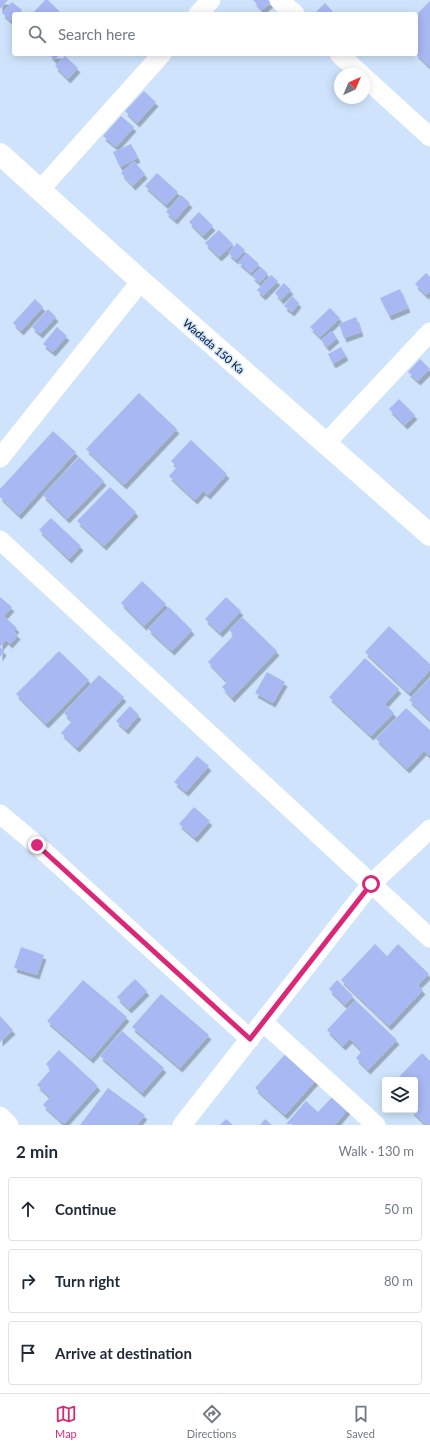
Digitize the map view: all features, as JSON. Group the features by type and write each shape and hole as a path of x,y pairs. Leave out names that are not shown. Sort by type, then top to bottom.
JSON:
{"street":[{"path":"200,12 211,0"},
{"path":"279,0 292,12"},
{"path":"39,191 160,56"},
{"path":"341,56 354,68"},
{"path":"370,82 430,137"},
{"name":"Wadada 150 Ka","path":"0,154 39,191 430,535"},
{"path":"0,458 141,281"},
{"path":"325,444 430,332"},
{"path":"0,540 430,938"},
{"path":"0,814 37,845 250,1039"},
{"path":"182,1125 371,884 430,829"},
{"path":"263,1022 376,1125"},
{"path":"0,1116 9,1125"}],"building":[{"path":"0,0 8,0 0,9"},
{"path":"45,0 48,0 60,12 34,12"},
{"path":"253,0 268,0 271,3 262,10"},
{"path":"430,1 430,67 418,56 418,13"},
{"path":"12,2 22,10 20,12 12,12 11,21 2,13"},
{"path":"325,3 333,12 316,12"},
{"path":"51,56 58,56 55,60"},
{"path":"65,56 78,68 68,79 55,66"},
{"path":"144,91 156,102 137,123 125,111"},
{"path":"121,116 134,127 116,147 103,136"},
{"path":"131,144 138,158 120,167 113,152"},
{"path":"134,161 145,174 133,186 121,173"},
{"path":"157,173 178,192 166,205 145,186"},
{"path":"181,195 190,203 175,220 166,212"},
{"path":"199,212 213,226 203,236 189,222"},
{"path":"219,230 233,244 219,257 205,243"},
{"path":"237,243 245,250 236,260 228,253"},
{"path":"247,253 259,264 251,273 238,262"},
{"path":"261,267 268,274 259,283 252,276"},
{"path":"426,273 430,277 430,291 426,295 415,284"},
{"path":"271,275 278,281 263,296 257,290"},
{"path":"284,283 291,290 281,300 275,293"},
{"path":"400,289 408,308 389,316 380,298"},
{"path":"292,296 299,303 292,312 284,306"},
{"path":"35,299 43,307 21,331 13,323"},
{"path":"330,308 340,318 320,337 310,327"},
{"path":"48,309 56,317 40,334 32,327"},
{"path":"356,317 361,332 344,338 339,324"},
{"path":"57,327 67,336 53,352 43,344"},
{"path":"332,331 337,338 327,347 321,340"},
{"path":"341,347 346,356 333,364 328,354"},
{"path":"420,359 430,369 418,381 408,372"},
{"path":"139,393 177,429 124,485 86,449"},
{"path":"399,399 415,415 405,425 389,409"},
{"path":"53,431 76,452 19,515 0,497 0,489"},
{"path":"191,440 227,474 208,495 203,491 195,500 169,476 177,467 171,461"},
{"path":"79,457 104,481 67,519 43,495"},
{"path":"110,487 136,512 104,546 77,521"},
{"path":"51,518 81,546 69,559 39,530"},
{"path":"142,581 166,604 144,626 121,603"},
{"path":"0,597 12,607 4,616 17,628 14,631 18,635 10,644 6,640 0,647"},
{"path":"226,597 241,611 220,633 205,619"},
{"path":"169,607 192,630 172,651 148,629"},
{"path":"242,617 277,651 232,698 222,687 227,682 208,662 234,635 229,630"},
{"path":"389,626 430,664 430,670 409,693 365,652"},
{"path":"0,647 4,651 0,657"},
{"path":"59,651 89,680 46,724 16,694"},
{"path":"365,658 399,689 385,704 394,713 371,736 329,697"},
{"path":"267,672 285,682 273,703 255,693"},
{"path":"99,675 124,697 77,748 61,733 72,721 64,713"},
{"path":"430,678 430,720 409,700"},
{"path":"130,706 139,715 126,730 116,721"},
{"path":"406,708 430,730 430,756 424,751 407,769 376,739"},
{"path":"197,756 209,766 186,792 174,782"},
{"path":"194,807 210,821 195,838 179,824"},
{"path":"375,944 387,956 398,944 429,974 418,985 423,990 389,1026 341,980"},
{"path":"21,947 44,955 37,975 14,968"},
{"path":"135,979 147,991 129,1009 117,997"},
{"path":"83,980 127,1017 91,1059 47,1021"},
{"path":"337,980 353,996 345,1005 329,989"},
{"path":"161,994 209,1035 180,1068 132,1027"},
{"path":"355,1000 397,1040 368,1070 356,1058 362,1051 350,1039 343,1046 327,1030"},
{"path":"0,1016 13,1030 0,1042"},
{"path":"122,1031 164,1068 142,1093 100,1056"},
{"path":"59,1050 98,1086 64,1124 43,1105 50,1097 37,1085 51,1069 46,1064"},
{"path":"288,1051 318,1078 285,1115 255,1088"},
{"path":"422,1053 430,1061 430,1125 426,1125 414,1113 418,1113 418,1077 399,1077"},
{"path":"108,1088 145,1115 137,1125 80,1125"},
{"path":"335,1094 350,1107 335,1125 286,1124 306,1101 318,1112"},
{"path":"226,1119 233,1125 220,1125"},
{"path":"265,1119 272,1125 260,1125"}],"route":[{"path":"37,845 250,1039 371,884"}]}
